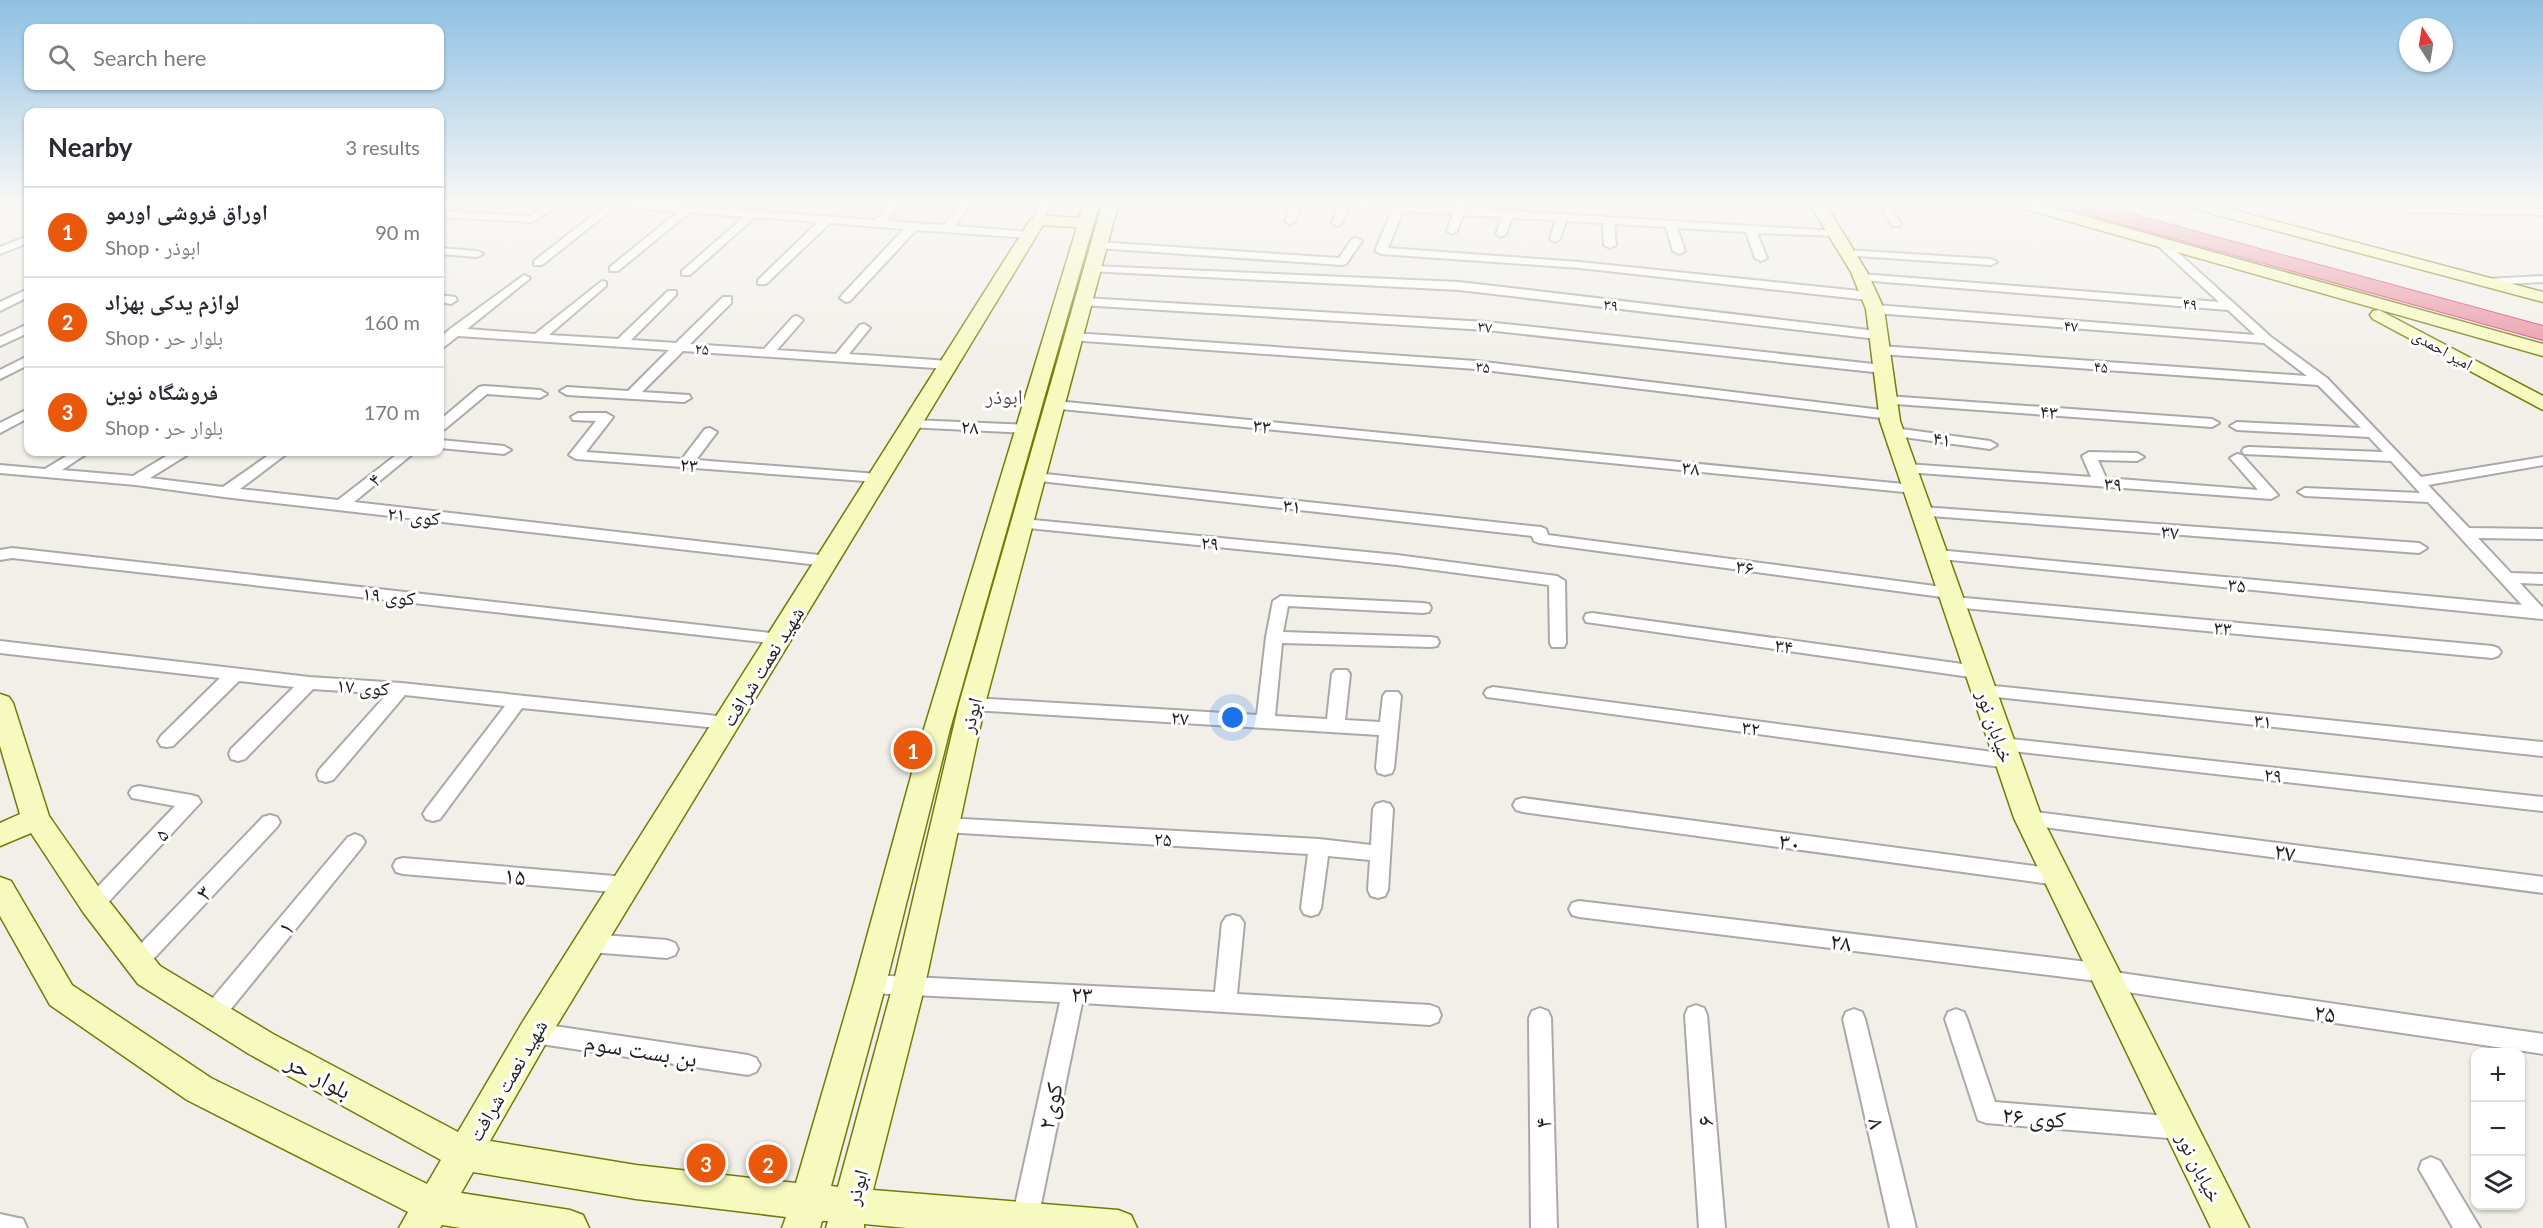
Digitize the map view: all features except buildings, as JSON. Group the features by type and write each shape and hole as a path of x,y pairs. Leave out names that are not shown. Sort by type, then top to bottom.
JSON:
{"highway":[{"path":"2282,262 2543,333"},
{"path":"2357,262 2543,312"}],"main road":[{"name":"شهید نعمت شرافت","path":"426,1217 534,1033 1011,262"},
{"name":"ابوذر","path":"805,1215 870,984 937,729 1027,429 1083,262"},
{"name":"ابوذر","path":"848,1216 909,985 972,704 1085,302 1089,262"},
{"name":"خیابان نور","path":"1848,262 1874,322 1890,415 2028,818 2230,1228"},
{"path":"2232,262 2543,350"},
{"path":"2413,262 2543,297"},
{"name":"امیر احمدی","path":"2343,295 2543,404"},
{"name":"بلوار حر","path":"0,703 36,819 94,904 149,975 214,1012 261,1044 465,1154 636,1182 805,1215 1025,1220 1118,1228"},
{"path":"937,729 966,730"},
{"path":"0,835 36,819"},
{"path":"2,893 62,995 200,1089 426,1217 570,1228"}],"street":[{"path":"614,269 622,262"},
{"path":"686,273 698,262"},
{"path":"762,282 783,262"},
{"path":"846,298 879,262"},
{"name":"۳۹","path":"1289,262 1459,286 1874,322"},
{"path":"1542,262 1580,265 1874,322"},
{"path":"2183,262 2267,340 2322,381 2373,433 2540,615"},
{"path":"444,341 524,278"},
{"path":"2487,282 2543,279"},
{"path":"538,337 602,284"},
{"path":"622,342 672,293"},
{"path":"0,307 24,295"},
{"path":"632,394 727,300"},
{"name":"۳۷","path":"1085,302 1486,326 1874,322"},
{"name":"۴۹","path":"1874,322 2231,306"},
{"path":"768,352 797,320"},
{"name":"۴۷","path":"1874,322 2267,340"},
{"name":"۴۵","path":"1874,322 2322,381"},
{"path":"840,357 864,328"},
{"path":"0,342 24,330"},
{"name":"۲۵","path":"454,332 949,365"},
{"name":"۳۵","path":"1074,337 1476,365 1890,415"},
{"path":"0,375 24,362"},
{"path":"444,423 484,390 540,394"},
{"path":"567,391 684,398"},
{"name":"۳۳","path":"1056,405 1468,446"},
{"path":"0,429 24,415"},
{"name":"۴۳","path":"1890,415 2212,423"},
{"name":"۴۱","path":"1890,415 1990,445"},
{"name":"۲۳","path":"578,417 606,417 576,455 878,478"},
{"name":"۲۸","path":"912,424 1027,429"},
{"path":"2237,426 2373,433"},
{"path":"685,464 710,432"},
{"path":"444,444 504,450"},
{"name":"۳۸","path":"1468,446 1914,489"},
{"name":"۳۹","path":"1914,489 2100,482 2271,495 2243,454 2395,457"},
{"path":"46,474 75,456"},
{"path":"136,482 176,456"},
{"path":"224,493 276,456"},
{"name":"۴","path":"339,506 403,456"},
{"path":"2100,482 2089,456 2137,457"},
{"path":"2418,482 2543,462"},
{"name":"کوی ۲۱","path":"0,469 136,482 827,561"},
{"name":"۳۱","path":"1036,477 1541,532 1539,538"},
{"name":"۳۷","path":"1914,489 2419,548"},
{"path":"2304,492 2433,498"},
{"name":"۲۹","path":"1023,524 1397,560 1557,581 1558,643"},
{"path":"2465,533 2543,534"},
{"name":"۳۶","path":"1539,538 1951,597"},
{"name":"کوی ۱۹","path":"0,555 24,555 779,639"},
{"name":"۳۵","path":"1937,555 2540,615"},
{"path":"2506,578 2543,579"},
{"name":"۳۳","path":"1951,597 2492,652"},
{"path":"1264,722 1281,601 1423,608"},
{"name":"۳۴","path":"1592,618 1981,681"},
{"path":"1274,638 1431,642"},
{"name":"کوی ۱۷","path":"0,647 309,682 401,689 727,723"},
{"path":"167,741 235,674"},
{"path":"1335,724 1341,674"},
{"name":"۳۱","path":"1981,681 2543,749"},
{"path":"238,754 309,682"},
{"path":"326,775 401,689"},
{"name":"۳۲","path":"1493,693 2005,752"},
{"path":"1385,768 1392,696"},
{"path":"433,813 518,702"},
{"name":"۲۷","path":"972,704 1389,729"},
{"name":"۲۹","path":"2005,752 2543,804"},
{"name":"۵","path":"94,904 191,802 139,793"},
{"name":"۳۰","path":"1523,805 2057,877"},
{"path":"1378,890 1383,809"},
{"name":"۲۷","path":"2028,818 2543,885"},
{"name":"۳","path":"137,962 270,822"},
{"name":"۲۵","path":"945,825 1319,847 1380,854"},
{"name":"۱","path":"214,1012 356,842"},
{"path":"1311,908 1319,847"},
{"name":"۱۵","path":"403,866 626,885"},
{"name":"۲۸","path":"1579,909 2105,977"},
{"path":"1226,1002 1233,923"},
{"path":"590,943 667,950"},
{"name":"۲۵","path":"2105,977 2543,1044"},
{"name":"۲۳","path":"870,984 1073,993 1430,1015"},
{"name":"کوی۲","path":"1025,1220 1073,993"},
{"name":"۶","path":"1696,1015 1712,1228"},
{"name":"۴","path":"1540,1018 1544,1228"},
{"name":"۸","path":"1854,1019 1903,1228"},
{"name":"کوی ۲۶","path":"1956,1019 1986,1112 2180,1128"},
{"name":"بن بست سوم","path":"534,1033 748,1065"},
{"path":"2431,1169 2467,1228"},
{"path":"0,1226 14,1228"}],"place":[{"name":"اوراق فروشی اورمو","path":"913,750"},
{"name":"فروشگاه نوین","path":"706,1163"},
{"name":"لوازم یدکی بهزاد","path":"768,1164"}],"district":[{"name":"ابوذر","path":"1004,395"}]}
